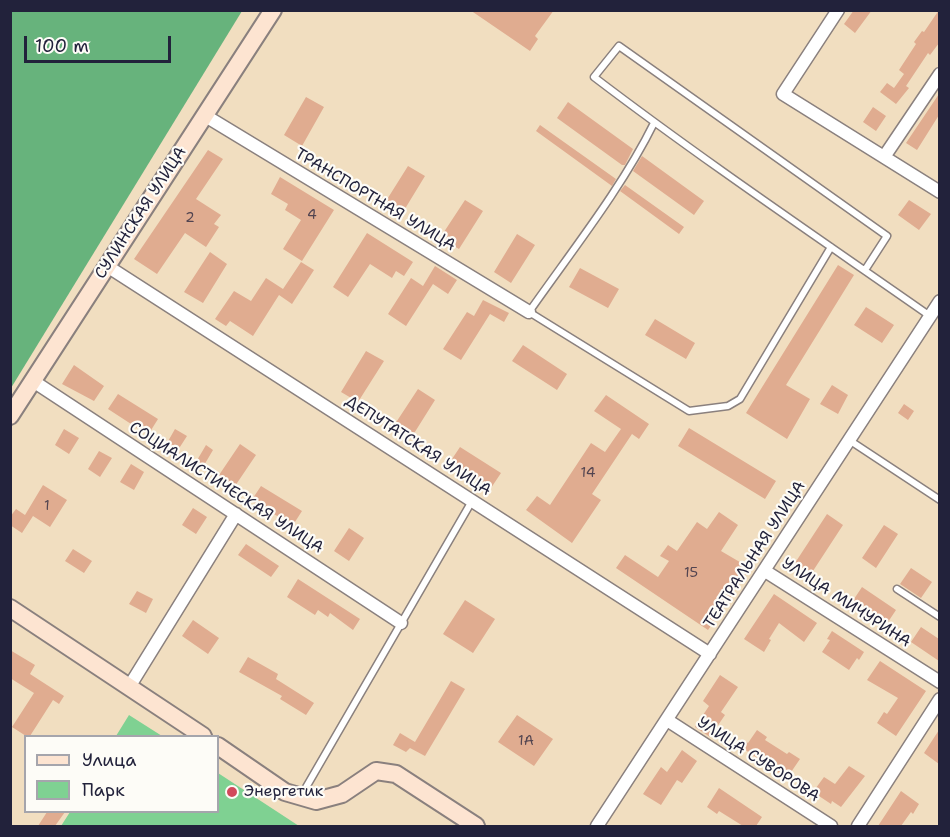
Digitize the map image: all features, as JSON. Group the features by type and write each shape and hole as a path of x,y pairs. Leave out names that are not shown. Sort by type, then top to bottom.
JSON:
{"main road":[{"name":"СУЛИНСКАЯ УЛИЦА","path":"10,416 273,10"},
{"path":"10,608 201,735"},
{"path":"219,747 285,792 316,801 342,794 376,771 396,774 476,826"}],"street":[{"path":"838,10 783,94 939,192"},
{"path":"884,157 939,74"},
{"name":"ТРАНСПОРТНАЯ УЛИЦА","path":"204,115 529,312"},
{"name":"ДЕПУТАТСКАЯ УЛИЦА","path":"107,266 711,654"},
{"name":"ТЕАТРАЛЬНАЯ УЛИЦА","path":"597,826 849,440 935,319 939,301"},
{"name":"СОЦИАЛИСТИЧЕСКАЯ УЛИЦА","path":"33,381 401,623"},
{"path":"129,687 236,514"},
{"name":"УЛИЦА МИЧУРИНА","path":"765,571 939,682"},
{"path":"858,826 939,699"},
{"name":"УЛИЦА СУВОРОВА","path":"667,720 831,826"}],"lane":[{"path":"865,270 886,236 619,46 594,76 654,123 935,319"},
{"path":"654,123 643,146 623,177 529,312 689,411 728,406 740,399 831,247"},
{"path":"849,440 939,500"},
{"path":"301,796 472,501"},
{"path":"897,589 939,617"}],"green space":[{"path":"10,11 242,11 11,388"},
{"path":"129,715 160,735 117,735"},
{"name":"Энергетик","path":"219,774 299,826 61,826 69,813 219,813"}],"building":[{"path":"470,10 554,10 535,36 538,39 530,51"},
{"path":"854,10 872,10 855,33 844,24"},
{"path":"939,10 939,43 930,55 928,53 906,86 909,88 896,104 880,92 887,83 894,88 904,74 899,70 916,44 914,42"},
{"path":"939,94 939,115 917,150 906,143"},
{"path":"306,97 324,107 302,146 284,135"},
{"path":"568,102 633,149 625,165 557,118"},
{"path":"873,107 886,116 876,131 863,122"},
{"path":"540,125 616,179 612,186 536,131"},
{"path":"208,150 223,159 196,199 221,215 214,224 219,227 206,247 185,233 157,274 134,259"},
{"path":"642,156 704,201 694,215 633,171"},
{"path":"408,166 425,176 403,212 386,201"},
{"path":"280,177 334,210 302,261 283,249 301,220 285,210 288,204 271,194"},
{"path":"625,185 684,227 679,234 620,191"},
{"path":"465,200 483,211 459,249 440,238"},
{"path":"909,200 931,214 919,230 898,215"},
{"path":"367,233 413,262 404,276 396,271 392,278 370,264 348,297 333,287"},
{"path":"517,234 535,245 511,283 494,272"},
{"path":"210,252 227,264 203,303 184,292"},
{"path":"301,262 314,270 292,304 279,295 253,336 230,321 226,326 215,319 234,291 251,301 266,278 283,289"},
{"path":"838,265 854,275 786,385 810,399 787,439 746,413"},
{"path":"435,266 457,280 448,294 433,284 406,326 388,314 411,278 423,286"},
{"path":"580,268 619,289 608,308 569,287"},
{"path":"483,300 509,313 504,322 490,314 461,360 443,349 467,312 474,316"},
{"path":"866,307 894,325 882,343 854,325"},
{"path":"655,319 695,343 686,359 645,335"},
{"path":"523,345 567,374 557,390 512,361"},
{"path":"366,351 384,361 358,402 341,392"},
{"path":"74,365 104,386 94,401 62,384"},
{"path":"832,385 848,395 838,414 820,404"},
{"path":"418,389 435,400 413,435 395,424"},
{"path":"118,394 158,419 148,435 108,409"},
{"path":"606,395 649,424 639,439 632,434 592,494 601,500 572,543 526,510 537,496 550,505 591,443 605,452 621,429 594,411"},
{"path":"904,404 914,411 908,420 898,413"},
{"path":"689,428 776,481 765,499 678,446"},
{"path":"64,429 79,438 69,454 55,445"},
{"path":"175,429 187,436 178,450 167,443"},
{"path":"240,444 256,455 233,489 217,478"},
{"path":"206,445 213,450 203,467 196,462"},
{"path":"460,447 501,473 491,488 450,462"},
{"path":"99,451 112,458 100,477 88,469"},
{"path":"131,464 144,472 134,490 120,482"},
{"path":"43,485 67,500 50,527 33,516 22,533 10,525 10,517 16,509 25,515"},
{"path":"261,486 302,511 293,525 251,501"},
{"path":"193,508 207,517 196,534 182,525"},
{"path":"719,512 738,525 721,551 750,568 708,630 616,568 625,555 658,577 669,561 660,556 668,545 677,551 697,522 707,529"},
{"path":"827,514 843,525 811,574 795,563"},
{"path":"884,525 898,534 876,568 862,558"},
{"path":"349,528 364,538 349,561 334,551"},
{"path":"246,544 279,566 271,577 238,555"},
{"path":"73,549 92,561 84,573 65,561"},
{"path":"911,568 932,582 921,598 900,584"},
{"path":"298,579 360,619 353,630 330,613 328,617 318,610 315,615 287,597"},
{"path":"862,587 896,610 886,625 852,602"},
{"path":"137,591 153,599 146,613 129,604"},
{"path":"774,594 817,623 804,642 779,623 764,652 744,639"},
{"path":"465,600 495,619 473,653 443,634"},
{"path":"193,620 219,638 208,654 182,636"},
{"path":"921,627 939,639 939,661 911,642"},
{"path":"832,631 864,652 849,670 822,652 830,640 827,639"},
{"path":"10,650 35,665 30,674 64,696 59,704 53,700 31,735 24,735 12,727 34,693 10,678"},
{"path":"248,657 278,674 276,679 314,703 306,715 280,699 282,696 239,672"},
{"path":"880,661 926,691 896,736 877,723 884,712 887,714 898,698 867,680"},
{"path":"720,675 738,687 721,712 725,715 710,737 695,727 709,706 703,701"},
{"path":"451,681 465,689 425,756 410,748 406,752 393,745 400,733 415,742"},
{"path":"517,715 553,739 534,766 498,742"},
{"path":"757,730 767,737 765,740 787,754 789,752 800,759 787,778 741,747 745,741 748,743"},
{"path":"939,730 939,764 924,753"},
{"path":"682,750 697,761 682,783 677,780 661,805 643,794 661,767 667,772"},
{"path":"849,766 865,776 841,807 832,801 831,804 813,792 824,777 835,784"},
{"path":"719,788 762,817 756,826 743,826 719,811 717,814 707,807"},
{"path":"901,791 919,804 913,814 911,812 901,826 878,826"},
{"path":"46,813 64,813 55,826 38,826"}],"place":[{"name":"Энергетик","path":"232,792"}]}
